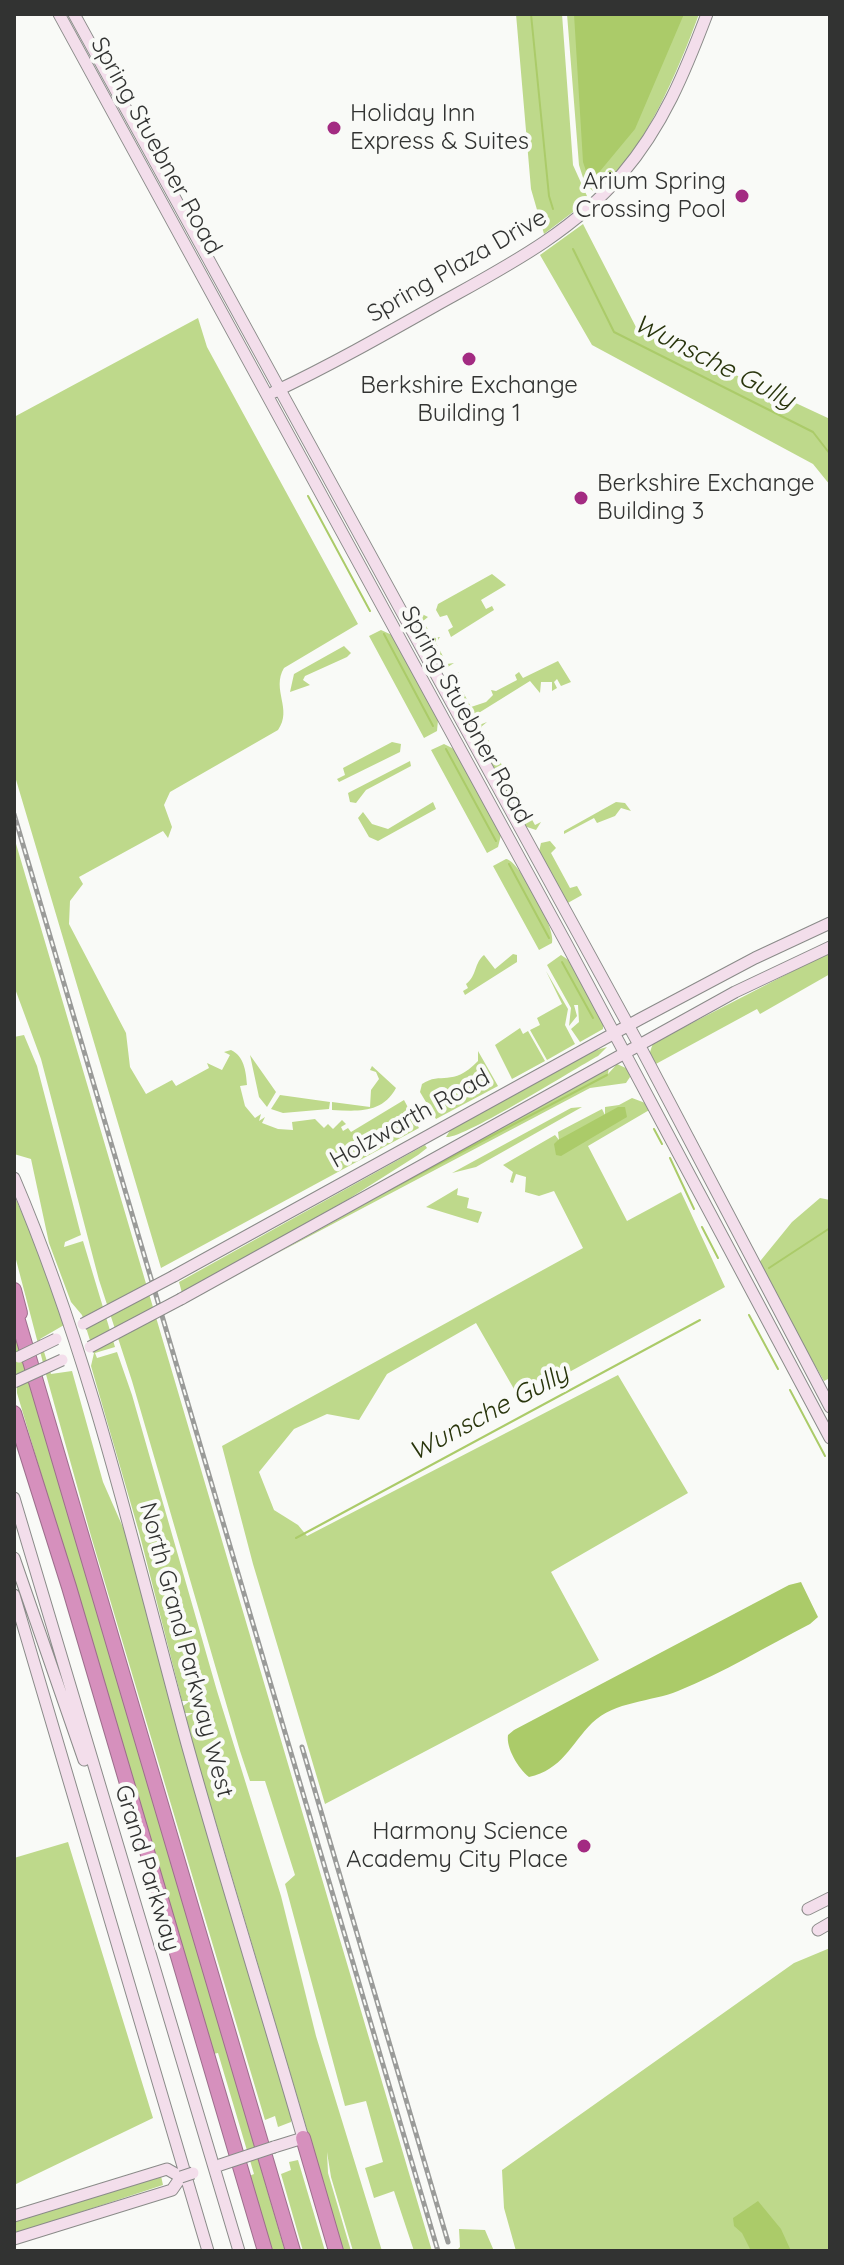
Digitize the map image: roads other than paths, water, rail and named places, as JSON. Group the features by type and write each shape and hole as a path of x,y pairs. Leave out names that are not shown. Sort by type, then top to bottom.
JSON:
{"highway":[{"path":"14,1290 293,2251"},
{"path":"14,1307 24,1333"},
{"path":"14,1413 74,1602 265,2251"},
{"path":"303,2138 336,2251"}],"main road":[{"name":"Spring Stuebner Road","path":"59,14 615,1033 830,1438"},
{"name":"Spring Stuebner Road","path":"74,14 639,1044 830,1407"},
{"name":"Spring Plaza Drive","path":"267,396 485,279 551,239 587,210 627,167 660,121 679,88 707,14"},
{"path":"189,253 202,248"},
{"path":"387,616 403,613"},
{"name":"Holzwarth Road","path":"14,1359 174,1276 628,1025 755,958 830,923"},
{"name":"Holzwarth Road","path":"14,1382 78,1353 181,1299 639,1044 781,968 830,947"},
{"name":"North Grand Parkway West","path":"14,1178 78,1327 78,1353 132,1530 187,1744 303,2138"},
{"path":"806,1396 820,1388"},
{"name":"Grand Parkway","path":"14,1498 148,1950 217,2165 239,2251"},
{"path":"14,1558 148,1950"},
{"path":"14,1595 208,2251"},
{"path":"808,1909 830,1898"},
{"path":"818,1930 830,1923"},
{"path":"14,2239 172,2190 182,2176 303,2138"},
{"path":"14,2216 167,2169 182,2176"}],"waterway":[{"name":"Wunsche Gully","path":"531,14 549,196 553,209"},
{"name":"Wunsche Gully","path":"573,249 614,332 813,432 830,454"},
{"path":"308,496 370,611"},
{"path":"384,634 433,726"},
{"path":"446,749 496,841"},
{"path":"509,864 549,938"},
{"path":"562,962 593,1018"},
{"path":"389,1190 607,1075"},
{"path":"654,1129 662,1144"},
{"path":"670,1158 694,1209"},
{"path":"702,1227 718,1258"},
{"name":"Wunsche Gully","path":"769,1268 830,1228"},
{"path":"749,1315 778,1369"},
{"name":"Wunsche Gully","path":"296,1538 700,1320"},
{"path":"790,1390 825,1456"}],"railway":[{"path":"14,814 438,2251"},
{"path":"302,1747 448,2242"}],"place":[{"name":"Holiday Inn Express & Suites","path":"334,128"},
{"name":"Arium Spring Crossing Pool","path":"742,196"},
{"name":"Berkshire Exchange Building 1","path":"469,359"},
{"name":"Berkshire Exchange Building 3","path":"581,498"},
{"name":"Harmony Science Academy City Place","path":"584,1846"}]}
